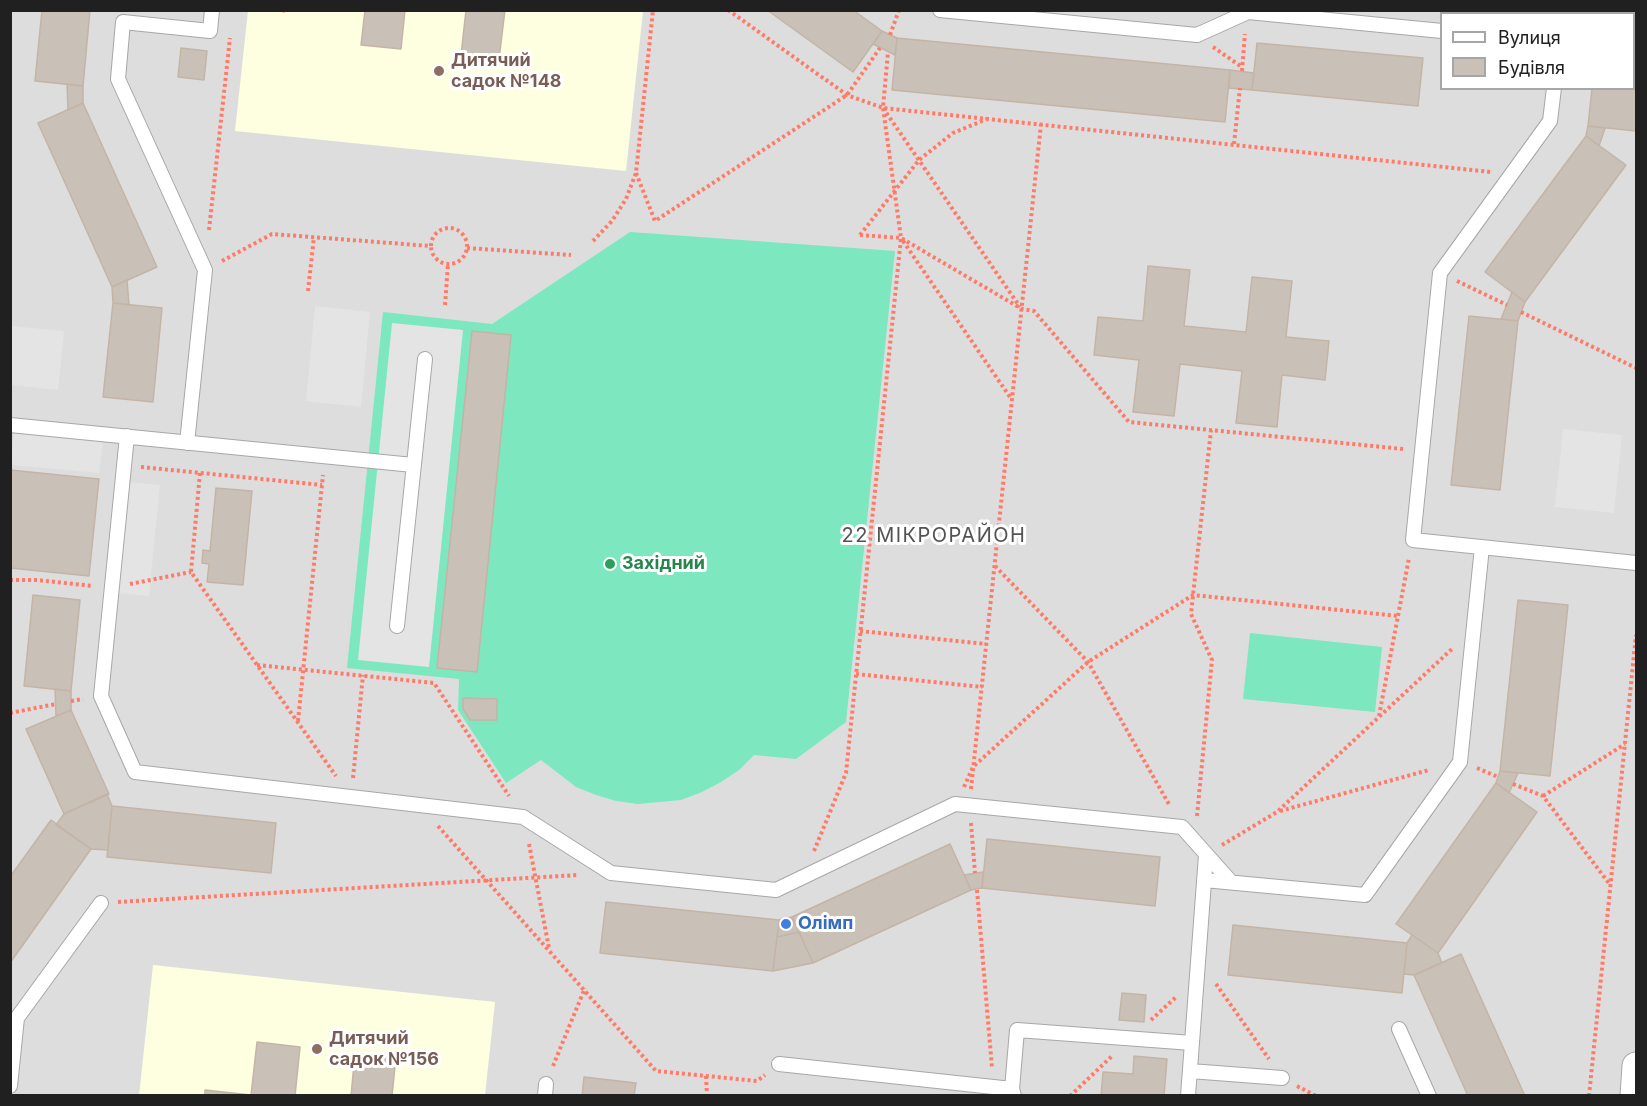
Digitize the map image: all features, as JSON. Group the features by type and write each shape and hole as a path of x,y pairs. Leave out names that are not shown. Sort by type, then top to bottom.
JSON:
{"street":[{"path":"1634,1095 1636,1066"}],"lane":[{"path":"188,442 205,270 118,79 123,22 210,31 212,10"},
{"path":"940,10 1197,35 1248,12 1440,31"},
{"path":"1554,90 1550,121 1440,273 1413,540 1636,563"},
{"path":"397,626 425,359"},
{"path":"10,425 414,465"},
{"path":"127,436 101,696 135,772 523,817 611,873 776,890 956,804 1182,827 1231,882"},
{"path":"1204,880 1365,895 1460,762 1482,547"},
{"path":"1188,1095 1206,855"},
{"path":"10,1086 17,1018 101,903"},
{"path":"1399,1029 1429,1095"},
{"path":"779,1064 993,1086 1013,1092 1017,1030 1192,1043"},
{"path":"1190,1071 1282,1078"}],"path":[{"path":"593,241 612,221 626,199 636,173 653,10"},
{"path":"728,10 847,95 883,108 1512,174"},
{"path":"890,35 899,10"},
{"path":"1197,35 1242,70 1248,12"},
{"path":"205,270 230,34"},
{"path":"636,173 656,221 847,95 880,48"},
{"path":"804,877 846,773 901,238 883,108 888,52"},
{"path":"1234,145 1240,88"},
{"path":"883,108 1022,309"},
{"path":"987,118 953,134 919,160 860,235 901,238 1022,309 1034,311 1129,422 1422,451"},
{"path":"975,873 969,806 1041,124"},
{"path":"449,228 460,232 467,248 458,262 448,264 442,263 433,256 430,246 434,235 449,228"},
{"path":"205,270 272,234 430,246"},
{"path":"308,291 314,237"},
{"path":"901,238 1012,400"},
{"path":"467,248 571,255"},
{"path":"445,305 448,264"},
{"path":"1440,273 1507,305"},
{"path":"1521,312 1636,368"},
{"path":"1195,842 1212,660 1191,614 1211,430"},
{"path":"298,723 325,456"},
{"path":"124,465 322,485"},
{"path":"200,472 191,572 351,797"},
{"path":"1379,717 1413,540"},
{"path":"995,566 1088,662 1182,827"},
{"path":"10,579 112,588 191,572"},
{"path":"974,766 1088,662 1193,595 1398,616"},
{"path":"1206,855 1277,812 1474,628"},
{"path":"860,631 986,644"},
{"path":"1589,1095 1636,635"},
{"path":"257,665 434,683 523,817 550,950"},
{"path":"856,674 982,687"},
{"path":"351,797 363,675"},
{"path":"10,713 56,704"},
{"path":"1543,796 1625,744"},
{"path":"1277,812 1460,762"},
{"path":"1514,784 1543,796 1611,886"},
{"path":"419,805 585,988 656,1071 756,1081"},
{"path":"101,903 611,873"},
{"path":"976,890 993,1086"},
{"path":"1198,959 1282,1078"},
{"path":"545,1089 585,988"},
{"path":"706,1076 707,1095"}],"shaded area":[{"path":"11,11 1636,11 1636,1095 11,1095"},
{"name":"Дитячий садок №148","path":"248,11 643,11 626,171 235,131"},
{"path":"315,306 370,312 361,407 306,401"},
{"path":"392,323 463,330 429,667 358,660"},
{"path":"11,326 64,331 58,390 11,385"},
{"path":"1563,429 1622,435 1614,513 1555,507"},
{"path":"14,431 103,440 99,473 11,465"},
{"path":"128,482 160,485 149,596 117,593"},
{"name":"Дитячий садок №156","path":"153,965 495,1002 485,1095 139,1096"}],"green space":[{"name":"Західний","path":"630,232 895,251 846,722 796,759 754,755 739,770 702,792 681,800 638,804 616,801 576,787 541,760 506,783 458,710 459,679 347,668 383,312 492,324"},
{"path":"1250,633 1382,647 1375,712 1243,699"}],"building":[{"path":"42,10 90,10 83,86 35,81"},
{"path":"365,10 405,10 401,49 361,45"},
{"path":"466,10 505,10 499,59 461,55"},
{"path":"767,10 853,10 882,31 853,72"},
{"path":"1600,10 1636,10 1636,131 1588,126 1592,90 1635,90 1635,12 1600,12"},
{"path":"882,31 897,38 895,55 873,44"},
{"path":"897,38 1230,70 1225,122 892,90"},
{"path":"1257,43 1423,58 1418,106 1252,90"},
{"path":"181,48 207,51 204,80 178,77"},
{"path":"1230,70 1254,73 1252,90 1229,88"},
{"path":"67,84 83,86 83,103 68,110"},
{"path":"83,103 157,267 112,287 38,123"},
{"path":"1588,126 1605,128 1599,146 1586,136"},
{"path":"1586,136 1626,165 1525,302 1485,272"},
{"path":"1148,266 1190,270 1184,326 1246,332 1252,277 1292,281 1286,337 1329,341 1325,380 1282,375 1277,427 1236,423 1242,371 1180,364 1174,416 1133,412 1139,360 1094,355 1098,317 1143,321"},
{"path":"127,280 129,305 113,303 112,287"},
{"path":"1512,292 1525,302 1518,321 1501,319"},
{"path":"113,303 162,308 153,402 103,397"},
{"path":"1469,316 1518,321 1500,490 1451,485"},
{"path":"472,331 511,335 477,672 437,668"},
{"path":"10,470 99,479 89,576 10,568"},
{"path":"216,488 252,491 243,585 207,582 209,564 202,563 203,550 210,551"},
{"path":"33,595 80,600 71,691 24,686"},
{"path":"1518,600 1568,605 1550,776 1500,771"},
{"path":"55,689 71,691 71,710 56,716"},
{"path":"463,698 497,699 497,720 470,720 463,709"},
{"path":"71,710 109,794 64,814 26,729"},
{"path":"1500,771 1518,773 1509,793 1496,783"},
{"path":"1496,783 1537,812 1438,953 1396,924"},
{"path":"107,794 112,806 108,850 91,849 56,825 64,814"},
{"path":"112,806 276,823 271,873 107,857"},
{"path":"51,820 91,849 10,963 10,877"},
{"path":"987,839 1160,857 1155,906 982,888"},
{"path":"950,844 971,890 813,963 792,917"},
{"path":"983,872 982,888 971,890 964,875"},
{"path":"606,902 779,920 773,971 600,953"},
{"path":"792,917 799,932 777,937 779,920"},
{"path":"1233,925 1407,943 1402,993 1228,975"},
{"path":"799,932 813,963 773,971 777,937"},
{"path":"1412,935 1438,953 1442,963 1414,975 1404,974 1407,943"},
{"path":"1461,954 1525,1096 1468,1096 1414,975"},
{"path":"1122,993 1146,995 1144,1022 1119,1020"},
{"path":"257,1042 300,1047 295,1096 205,1096 205,1090 251,1095"},
{"path":"355,1053 396,1057 392,1096 351,1096"},
{"path":"1134,1056 1167,1059 1164,1096 1101,1096 1103,1072 1133,1074"},
{"path":"584,1077 636,1083 634,1096 582,1096"}],"place":[{"name":"Дитячий садок №148","path":"439,71"},
{"name":"Західний","path":"610,564"},
{"name":"Олімп","path":"786,924"},
{"name":"Дитячий садок №156","path":"317,1049"}],"district":[{"name":"22 МІКРОРАЙОН","path":"934,536"}]}
